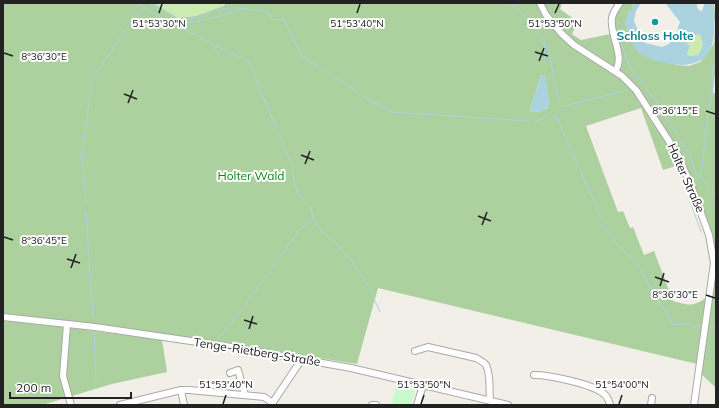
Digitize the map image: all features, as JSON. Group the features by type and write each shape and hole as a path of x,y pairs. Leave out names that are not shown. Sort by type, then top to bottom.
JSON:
{"street":[{"name":"Holter Straße","path":"540,3 546,15 570,41 615,71 629,82 640,95 678,154 694,191 709,235 714,263 694,405"},
{"path":"615,71 619,66 613,34 612,18 620,3"},
{"name":"Tenge-Rietberg-Straße","path":"3,317 133,332 302,359 351,368 508,405"},
{"path":"67,324 63,376 71,405"},
{"path":"415,351 428,347 476,358 482,361 486,366 490,400"},
{"path":"120,405 144,402 181,390 264,397 272,404 302,359"},
{"path":"230,372 238,370 245,395"},
{"path":"534,375 547,375 572,381 600,391 608,398 610,405"},
{"path":"418,405 423,385"},
{"path":"181,390 184,405"}],"green space":[{"name":"Holter Wald","path":"3,3 153,3 178,18 196,16 224,6 226,3 562,3 560,9 578,22 572,34 581,40 615,33 615,20 618,9 623,3 632,3 633,9 628,32 676,65 689,66 700,62 714,43 715,25 712,3 714,3 716,25 713,92 716,95 716,388 697,370 697,364 378,288 357,364 212,341 3,315","holes":["541,75 548,108 541,111 532,112 530,110","641,108 663,170 679,165 707,236 711,263 708,296 695,304 688,305 673,301 654,251 644,255 633,227 630,228 623,211 618,212 586,126"]},
{"path":"153,3 226,3 224,6 196,16 178,18"},
{"path":"697,33 700,34 701,37 702,48 698,55 690,56 687,54 690,46 684,41 685,38 690,40 694,39"},
{"path":"3,320 162,340 167,372 112,384 42,405 3,405"},
{"path":"396,385 415,390 411,405 399,405 392,403"}],"water":[{"path":"632,3 641,3 636,11 634,21 641,38 645,43 662,47 669,44 673,37 682,39 682,37 678,30 680,22 666,4 661,3 697,3 697,7 702,11 704,5 703,3 712,3 714,30 713,42 709,51 703,59 694,63 682,65 666,63 643,56 634,46 625,23 628,11 632,11","holes":["697,34 700,35 702,43 701,50 698,55 690,56 687,54 690,46 684,40 692,40"]},
{"path":"541,75 545,75 550,105 542,111 532,112 530,110"}],"waterway":[{"path":"137,3 156,15 249,62 276,128"},
{"path":"150,3 155,8 166,12 176,20 181,21 231,8 245,8 268,12 273,20 284,20 302,57 359,93"},
{"path":"507,3 516,7 544,38 545,63"},
{"path":"86,203 82,155 92,79 142,7"},
{"path":"179,25 200,21 241,10 243,8"},
{"path":"615,17 616,31 631,69 657,101 690,155 696,173 701,177"},
{"path":"212,43 220,56"},
{"path":"545,45 548,46 554,81 560,103"},
{"path":"716,62 713,68 712,96 708,113 701,177 714,193 716,198"},
{"path":"562,105 565,106 628,90"},
{"path":"363,96 393,112 530,121"},
{"path":"534,122 548,116"},
{"path":"554,116 558,120 602,220"},
{"path":"278,131 294,170 293,177 299,196 310,207 314,219 321,231 336,243 357,268 370,290 380,312"},
{"path":"695,179 696,174"},
{"path":"690,201 701,232"},
{"path":"86,211 93,318"},
{"path":"273,267 300,229 313,218"},
{"path":"603,223 615,243 634,260 642,271 651,289 658,297 660,305 669,314 671,324 679,325 686,323 693,326 702,326"},
{"path":"219,338 219,336 223,334 270,271"},
{"path":"710,327 716,327"},
{"path":"94,331 96,388"}],"place":[{"name":"Schloss Holte","path":"655,22"}]}
